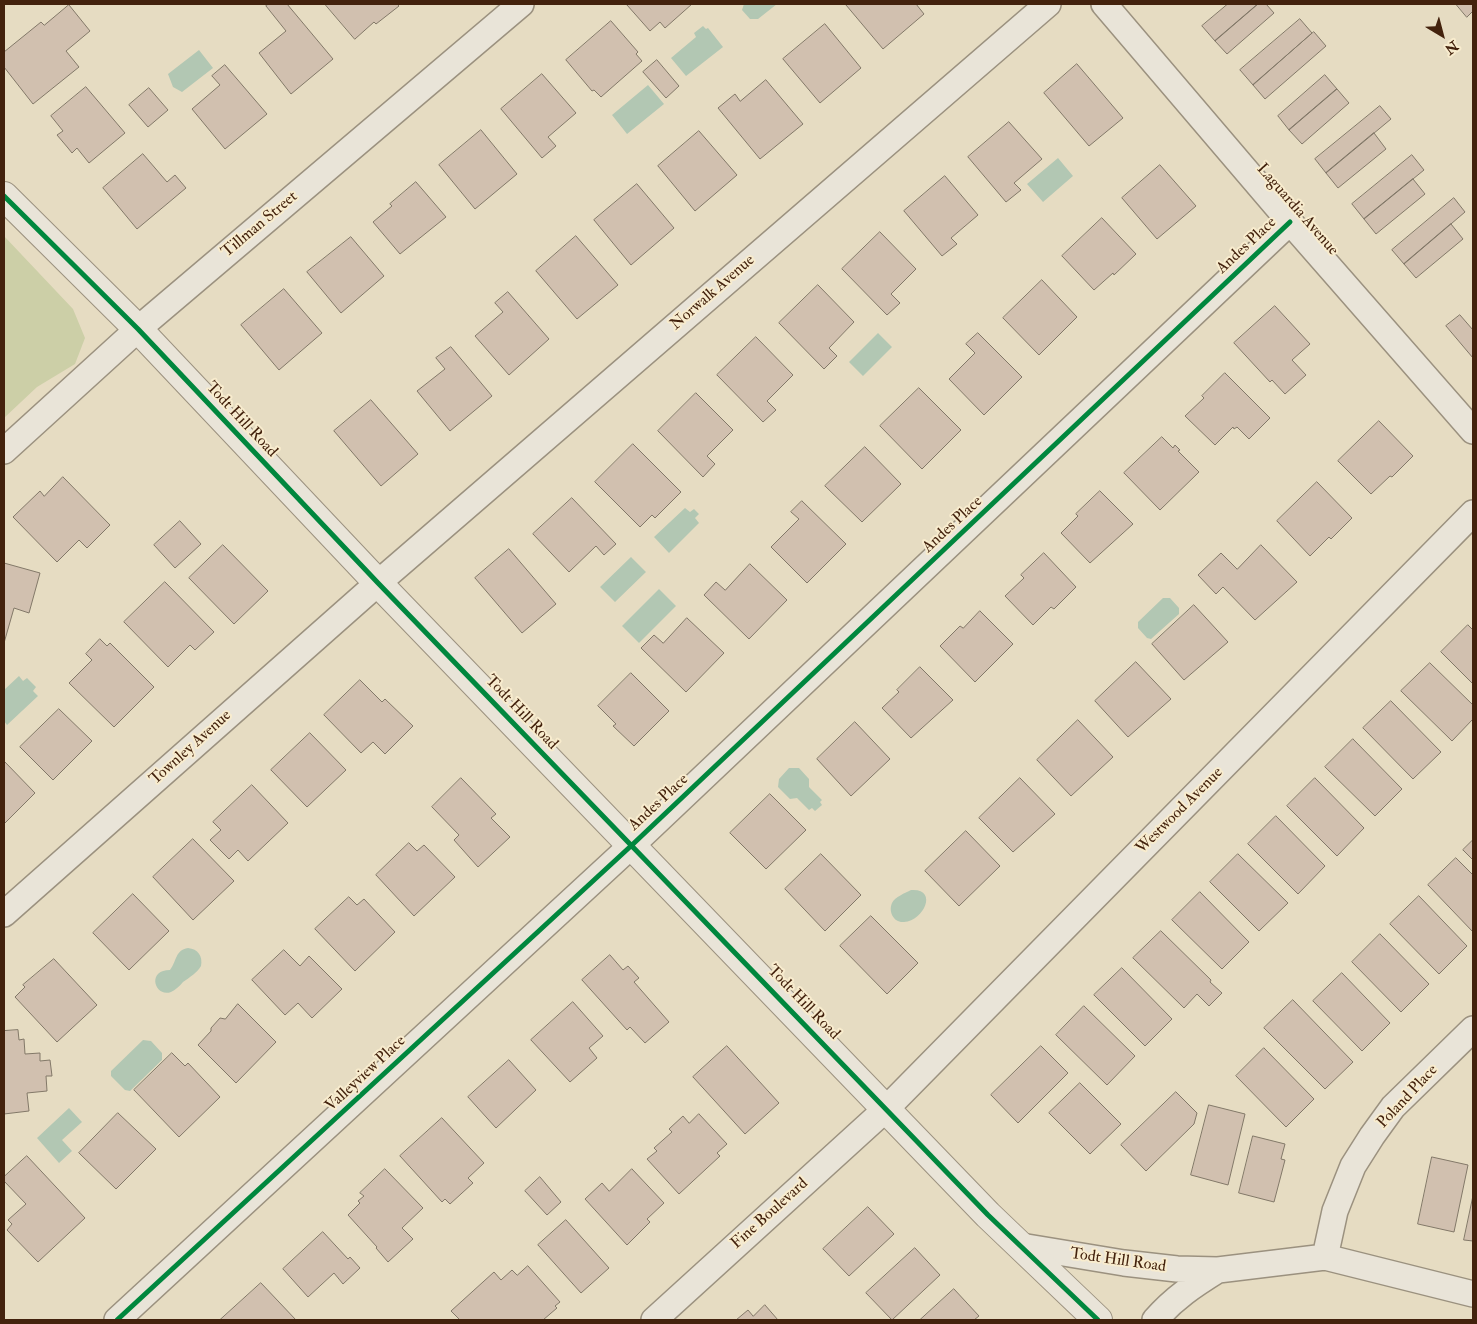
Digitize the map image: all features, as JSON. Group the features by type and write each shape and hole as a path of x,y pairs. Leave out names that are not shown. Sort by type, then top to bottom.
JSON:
{"street":[{"name":"Tillman Street","path":"4,451 138,329 521,4"},
{"name":"Norwalk Avenue","path":"378,583 1048,4"},
{"name":"Laguardia Avenue","path":"1104,4 1290,222 1473,431"},
{"name":"Todt Hill Road","path":"6,195 138,329 378,583 887,1108 988,1215 1021,1246 1124,1263 1177,1269 1218,1270 1325,1257 1473,1294"},
{"name":"Andes Place","path":"632,845 1290,222"},
{"name":"Westwood Avenue","path":"887,1108 1473,513"},
{"name":"Townley Avenue","path":"4,914 378,583"},
{"name":"Valleyview Place","path":"117,1320 632,845"},
{"name":"Poland Place","path":"1325,1257 1335,1211 1353,1166 1372,1136 1393,1107 1473,1029"},
{"name":"Fine Boulevard","path":"654,1320 887,1108"},
{"path":"1021,1246 1098,1320"},
{"path":"1155,1320 1167,1305 1218,1270"}],"shaded area":[{"path":"744,4 777,4 758,19 750,19 742,10"},
{"path":"703,26 706,29 708,28 723,47 686,76 671,58 696,37 694,33"},
{"path":"199,50 213,68 182,92 173,87 168,74"},
{"path":"648,85 664,104 627,134 612,115"},
{"path":"1058,158 1073,176 1043,202 1027,184"},
{"path":"4,236 73,309 85,338 75,364 37,387 4,418"},
{"path":"878,333 892,347 863,376 849,362"},
{"path":"685,508 690,512 694,509 699,514 695,518 699,523 669,553 654,537"},
{"path":"631,557 646,572 615,602 600,587"},
{"path":"659,589 676,606 639,643 622,626"},
{"path":"1163,598 1170,598 1179,608 1179,614 1151,639 1147,638 1138,628 1138,622"},
{"path":"19,676 23,681 27,678 36,687 33,691 38,696 7,725 4,721 4,690"},
{"path":"789,768 799,768 809,779 809,787 822,800 820,802 822,805 815,811 812,808 809,810 797,798 790,799 778,787 779,779"},
{"path":"911,890 924,894 926,904 918,916 904,922 897,921 891,913 892,903 898,897"},
{"path":"188,948 195,950 199,954 201,966 173,991 165,993 161,991 157,988 156,983 158,974 162,971 170,970 178,953"},
{"path":"143,1040 151,1041 162,1053 162,1060 130,1091 125,1090 111,1076 111,1071"},
{"path":"69,1108 82,1122 62,1140 72,1151 59,1163 37,1138"}],"building":[{"path":"269,4 287,4 333,59 291,94 259,53 286,31 266,6"},
{"path":"325,4 397,4 399,6 376,24 374,22 355,39"},
{"path":"628,4 692,4 665,28 660,22 650,31"},
{"path":"916,4 924,14 883,49 846,5"},
{"path":"1228,4 1258,4 1215,41 1202,26"},
{"path":"1258,4 1266,4 1274,13 1227,54 1215,41"},
{"path":"1456,4 1473,4 1473,11 1467,17"},
{"path":"69,5 90,31 66,51 79,67 33,104 4,67 4,52 41,22 44,25"},
{"path":"1300,19 1312,33 1253,85 1240,70"},
{"path":"611,21 638,52 636,54 642,61 601,97 594,90 592,91 566,60"},
{"path":"825,24 861,68 820,103 783,59"},
{"path":"1314,32 1326,46 1265,99 1253,85"},
{"path":"657,60 679,86 666,98 643,72"},
{"path":"1077,64 1123,118 1089,146 1044,93"},
{"path":"225,65 267,114 225,149 192,109 220,85 212,76"},
{"path":"542,74 576,113 548,137 556,146 542,158 501,109"},
{"path":"1325,75 1337,89 1289,130 1278,116"},
{"path":"766,80 803,124 760,159 718,108 735,94 740,101"},
{"path":"86,87 125,133 89,163 77,148 72,153 57,135 63,131 51,116"},
{"path":"149,88 168,110 148,127 129,105"},
{"path":"1337,89 1349,103 1302,144 1289,130"},
{"path":"1380,106 1391,119 1326,173 1315,159"},
{"path":"1009,122 1042,159 1014,183 1021,190 1006,202 968,157"},
{"path":"481,130 517,174 475,209 439,165"},
{"path":"699,131 737,175 695,211 658,166"},
{"path":"1374,133 1386,149 1338,188 1326,173"},
{"path":"143,154 167,182 175,175 186,188 137,229 103,188"},
{"path":"1412,155 1424,170 1364,219 1352,204"},
{"path":"1160,165 1196,206 1157,239 1122,198"},
{"path":"945,176 978,215 951,238 957,244 942,256 904,211"},
{"path":"1413,179 1425,194 1376,234 1364,219"},
{"path":"416,182 446,217 400,254 373,222 392,206 390,204"},
{"path":"637,184 674,228 631,265 594,220"},
{"path":"1454,198 1465,212 1404,264 1392,250"},
{"path":"1102,218 1136,254 1114,275 1113,273 1094,290 1062,256"},
{"path":"1451,224 1463,239 1416,278 1404,264"},
{"path":"880,232 916,269 891,294 900,303 887,315 842,269"},
{"path":"576,236 618,285 577,319 536,271"},
{"path":"351,237 384,276 341,313 307,272"},
{"path":"1042,280 1077,317 1039,355 1003,318"},
{"path":"818,285 854,322 829,348 837,356 824,369 779,323"},
{"path":"284,289 322,333 279,370 241,325"},
{"path":"508,292 549,339 509,375 475,336 503,312 495,303"},
{"path":"1275,306 1310,344 1292,360 1306,375 1285,394 1272,380 1270,382 1234,343"},
{"path":"1460,315 1473,330 1473,358 1446,326"},
{"path":"978,333 1022,377 984,415 949,379 975,353 966,344"},
{"path":"756,337 793,375 767,401 776,410 763,422 717,375"},
{"path":"451,347 492,396 450,431 417,391 445,369 436,358"},
{"path":"1225,373 1270,418 1249,439 1237,427 1234,429 1233,427 1215,445 1185,416 1204,398 1202,396"},
{"path":"919,388 961,430 922,469 880,426"},
{"path":"696,393 733,430 707,456 715,464 703,477 658,431"},
{"path":"371,400 418,454 381,486 334,431"},
{"path":"1379,421 1413,456 1371,494 1338,461"},
{"path":"1162,437 1173,448 1175,445 1180,450 1178,451 1199,472 1160,510 1124,473"},
{"path":"633,444 681,492 655,518 652,515 640,527 595,482"},
{"path":"865,447 901,484 862,522 825,486"},
{"path":"63,477 110,525 87,548 79,540 57,562 13,517 40,491 44,496"},
{"path":"1317,482 1352,518 1310,556 1277,521"},
{"path":"1100,491 1133,524 1090,563 1061,533 1078,516 1076,514"},
{"path":"572,498 616,544 604,555 596,546 569,572 533,534"},
{"path":"802,501 846,544 807,583 771,547 799,519 791,512"},
{"path":"180,521 201,544 175,568 154,545"},
{"path":"223,545 268,591 234,624 189,578"},
{"path":"1261,545 1297,582 1255,620 1223,587 1216,594 1198,575 1221,553 1237,569"},
{"path":"509,549 556,604 522,633 475,578"},
{"path":"1044,553 1076,587 1054,609 1051,607 1033,625 1005,596 1024,578 1021,575"},
{"path":"4,563 40,573 29,613 14,608 4,643"},
{"path":"750,564 787,600 749,639 704,595 716,582 725,590"},
{"path":"165,582 214,632 195,650 190,645 168,667 124,622"},
{"path":"1194,605 1228,642 1184,680 1152,644"},
{"path":"980,611 1013,644 975,682 940,646 960,626 963,628"},
{"path":"687,618 724,653 686,692 641,648 654,635 663,643"},
{"path":"1468,625 1473,630 1473,684 1441,652"},
{"path":"100,639 107,646 110,643 154,687 114,727 69,683 92,660 86,654"},
{"path":"1136,662 1171,699 1128,737 1095,701"},
{"path":"1430,663 1473,705 1473,719 1452,741 1401,691"},
{"path":"920,667 953,700 911,738 882,708 899,692 897,690"},
{"path":"631,673 669,711 634,746 613,726 616,724 598,706"},
{"path":"360,680 382,702 385,699 413,726 385,754 373,742 361,753 324,715"},
{"path":"1391,701 1441,752 1413,779 1363,728"},
{"path":"59,709 92,741 53,780 20,747"},
{"path":"1078,720 1113,757 1071,796 1037,760"},
{"path":"855,722 890,759 851,796 817,759"},
{"path":"310,733 346,770 307,807 271,770"},
{"path":"1353,739 1402,789 1375,816 1325,767"},
{"path":"4,761 35,793 4,824"},
{"path":"461,778 496,814 491,818 510,837 478,867 454,840 459,835 432,807"},
{"path":"1020,778 1055,814 1013,852 979,818"},
{"path":"1315,778 1364,828 1337,856 1287,806"},
{"path":"252,785 288,823 248,861 238,850 229,859 210,840 221,830 213,822"},
{"path":"770,794 806,830 766,869 730,833"},
{"path":"1276,816 1325,866 1298,894 1248,844"},
{"path":"966,831 1000,866 959,906 925,871"},
{"path":"193,839 234,881 193,920 153,877"},
{"path":"1473,840 1473,860 1463,850"},
{"path":"409,843 417,851 424,845 455,877 414,916 376,875"},
{"path":"821,854 861,895 825,931 785,889"},
{"path":"1238,854 1288,903 1259,931 1210,882"},
{"path":"1456,858 1473,875 1473,932 1428,885"},
{"path":"1200,892 1249,942 1222,969 1172,920"},
{"path":"133,894 169,931 129,970 93,933"},
{"path":"1419,896 1467,946 1439,974 1390,924"},
{"path":"349,897 357,905 364,899 395,932 355,971 315,929"},
{"path":"871,916 918,963 887,994 840,946"},
{"path":"1161,931 1222,993 1209,1006 1197,994 1184,1008 1133,958"},
{"path":"1380,934 1429,984 1401,1012 1352,962"},
{"path":"284,950 300,966 309,956 342,989 312,1018 298,1003 285,1015 252,980"},
{"path":"610,955 623,970 628,966 639,978 634,982 669,1022 645,1043 630,1027 627,1030 582,980"},
{"path":"54,959 97,1005 57,1042 15,997 25,987 23,985"},
{"path":"1122,968 1172,1019 1145,1046 1094,995"},
{"path":"1342,973 1390,1023 1362,1051 1313,1001"},
{"path":"1293,1000 1353,1062 1325,1089 1264,1028"},
{"path":"573,1002 603,1036 589,1048 597,1058 570,1082 531,1040"},
{"path":"238,1004 276,1042 236,1083 198,1045 220,1018 225,1019"},
{"path":"1084,1006 1135,1056 1107,1085 1056,1035"},
{"path":"18,1030 19,1040 24,1039 25,1054 40,1053 40,1061 50,1060 52,1076 46,1076 47,1091 27,1093 29,1111 4,1114 4,1031"},
{"path":"727,1046 779,1103 745,1134 693,1077"},
{"path":"1041,1046 1068,1073 1018,1123 991,1095"},
{"path":"1264,1048 1314,1099 1286,1127 1236,1076"},
{"path":"172,1053 185,1066 188,1063 220,1097 179,1137 134,1090"},
{"path":"509,1060 536,1090 496,1128 468,1097"},
{"path":"1080,1083 1121,1124 1090,1154 1049,1113"},
{"path":"1176,1092 1197,1113 1194,1124 1146,1171 1121,1145"},
{"path":"1209,1105 1245,1114 1228,1185 1191,1175"},
{"path":"118,1113 156,1149 116,1189 79,1153"},
{"path":"699,1114 727,1144 717,1153 720,1156 679,1194 647,1159 657,1151 654,1148 672,1132 669,1129 683,1116 689,1123"},
{"path":"442,1118 484,1163 468,1178 473,1183 450,1204 445,1199 442,1202 400,1156"},
{"path":"1253,1136 1285,1144 1281,1159 1285,1160 1274,1202 1239,1193"},
{"path":"27,1156 85,1218 38,1262 7,1230 12,1224 8,1220 26,1204 4,1181 4,1177"},
{"path":"1432,1157 1468,1165 1454,1232 1418,1224"},
{"path":"385,1169 423,1208 402,1228 413,1239 388,1262 348,1215 364,1196 360,1193"},
{"path":"632,1169 664,1203 647,1219 650,1222 627,1245 585,1199 602,1183 609,1191"},
{"path":"540,1177 561,1202 547,1215 525,1191"},
{"path":"1473,1196 1473,1241 1464,1240"},
{"path":"868,1207 894,1234 849,1276 823,1249"},
{"path":"566,1220 609,1268 581,1293 538,1245"},
{"path":"323,1232 348,1259 350,1257 360,1268 343,1284 334,1273 308,1297 283,1269"},
{"path":"915,1248 940,1275 892,1320 866,1293"},
{"path":"528,1266 560,1302 555,1306 557,1308 543,1320 460,1320 451,1311 494,1272 501,1280 512,1270 517,1275"},
{"path":"261,1283 296,1320 220,1320"},
{"path":"954,1289 979,1316 974,1320 920,1320"},
{"path":"765,1305 778,1320 736,1320 748,1310 753,1316"}],"cycle path":[{"path":"4,196 138,329 378,583 988,1215 1098,1320"},
{"path":"117,1320 632,845 1290,222"}]}
